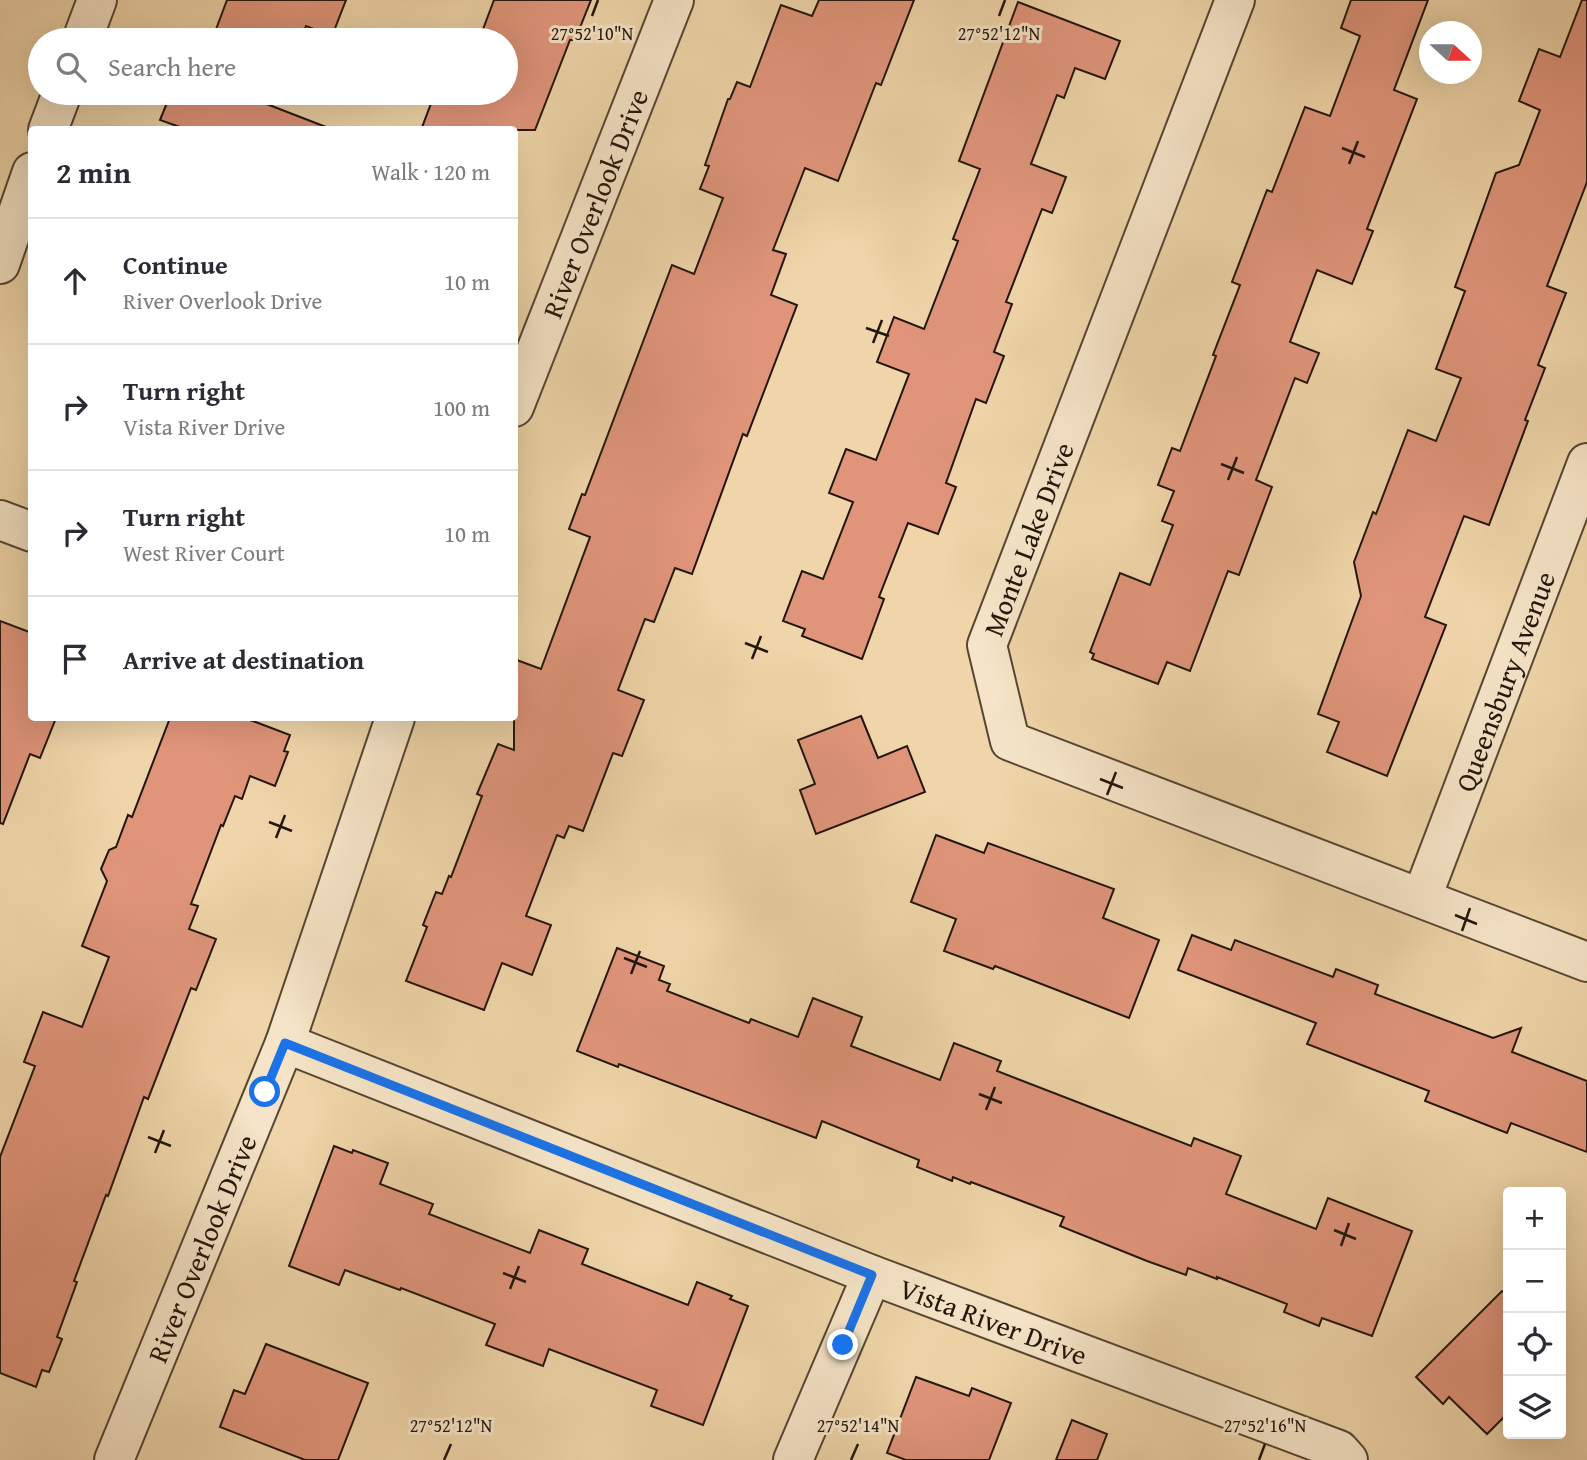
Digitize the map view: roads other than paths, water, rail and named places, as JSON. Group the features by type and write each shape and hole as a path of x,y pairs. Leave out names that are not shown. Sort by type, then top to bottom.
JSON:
{"street":[{"path":"86,28 97,0"},
{"name":"River Overlook Drive","path":"518,397 674,0"},
{"name":"Monte Lake Drive","path":"1235,0 986,645 1010,741 1587,962"},
{"path":"50,126 57,105"},
{"path":"0,264 18,186"},
{"name":"Queensbury Avenue","path":"1422,898 1587,463"},
{"path":"0,520 28,530"},
{"name":"River Overlook Drive","path":"114,1460 285,1043 394,721"},
{"name":"Vista River Drive","path":"285,1043 872,1275 1339,1450 1348,1460"},
{"path":"793,1460 872,1275"}]}
